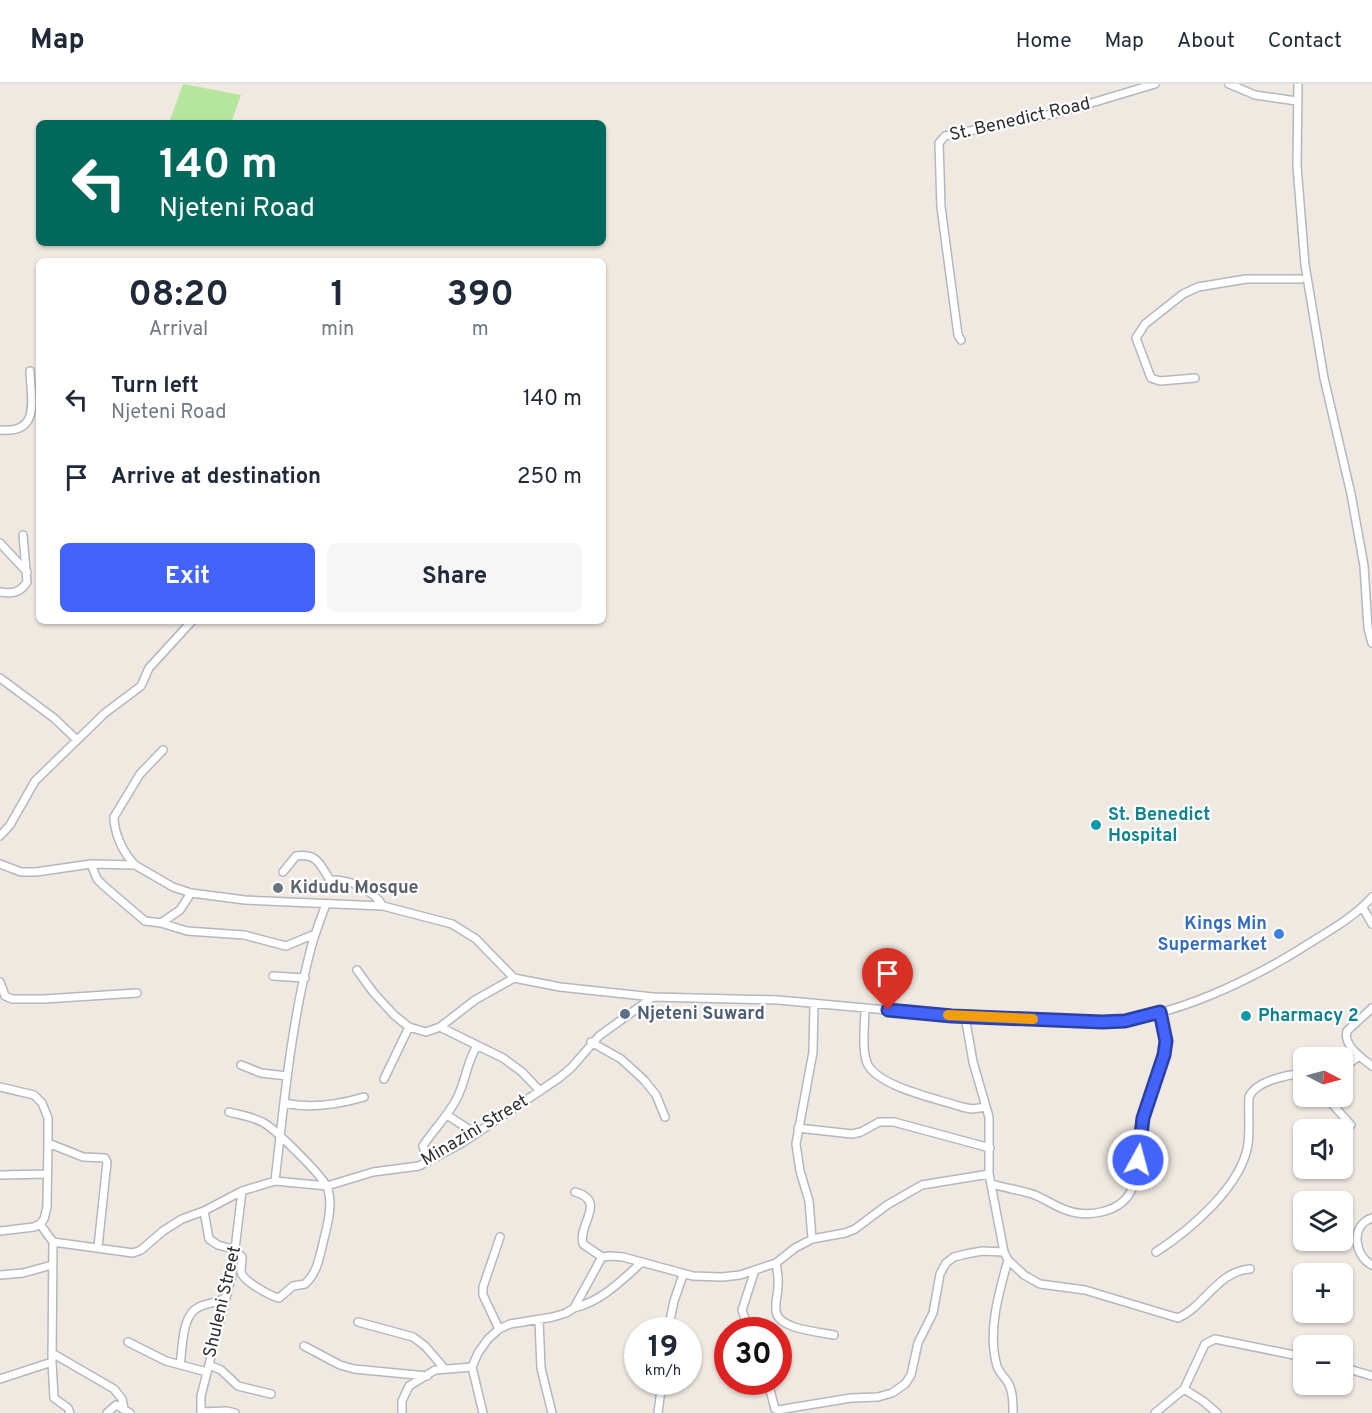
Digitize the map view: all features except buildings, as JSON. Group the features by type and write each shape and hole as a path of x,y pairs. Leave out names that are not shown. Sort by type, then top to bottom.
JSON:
{"street":[{"name":"St. Benedict Road","path":"961,340 958,335 941,207 939,143 941,139 945,136 1058,113 1155,84"},
{"path":"1229,84 1256,95 1297,101"},
{"path":"1299,84 1297,166 1305,265 1324,378 1351,494 1364,566 1368,628 1372,643"},
{"path":"1195,378 1160,381 1151,378 1136,338 1145,324 1183,294 1198,288 1246,279 1301,279"},
{"path":"0,430 12,431 29,422 30,371"},
{"path":"0,591 17,592 27,582 23,535"},
{"path":"0,544 27,572"},
{"path":"0,836 10,825 34,781 105,713 141,686 149,668 189,624"},
{"path":"0,678 54,718 77,740"},
{"path":"163,750 140,774 114,817 114,825 127,857 135,865 173,887 191,893 245,900 383,906 452,924 464,929 476,939 514,978 560,987 653,997 778,1000 965,1016 1125,1021 1160,1012 1215,993 1274,966 1344,922 1363,908 1372,897"},
{"path":"283,872 296,856 302,855 315,859 320,861 330,880 344,880 357,884 379,900 383,906"},
{"path":"0,864 21,872 92,864 135,865"},
{"path":"92,864 98,879 104,886 142,919 148,921 161,922 187,931 244,935 280,945 290,944 315,934"},
{"path":"161,922 180,910 191,893"},
{"path":"275,1181 287,1076 305,978 315,934 326,904"},
{"path":"1363,908 1372,924"},
{"path":"357,970 385,1007 409,1027 426,1032 440,1027 475,1000 514,978"},
{"path":"273,976 305,978"},
{"path":"0,982 5,996 12,999 137,993"},
{"name":"Minazini Street","path":"53,1242 133,1253 141,1250 163,1231 182,1219 242,1191 275,1181 327,1186 373,1172 406,1169 428,1162 476,1134 540,1091 571,1068 591,1042 653,997"},
{"path":"812,1239 809,1201 800,1171 796,1144 813,1052 814,1003"},
{"path":"865,1008 865,1053 867,1064 873,1071 889,1083 952,1104 972,1109 986,1107"},
{"path":"1372,1008 1347,1031 1346,1036 1347,1041 1359,1056 1372,1066"},
{"path":"992,1184 1032,1194 1067,1210 1083,1213 1099,1213 1123,1201 1130,1193 1136,1176 1143,1118 1164,1055 1166,1041 1160,1012"},
{"path":"965,1016 973,1062 989,1117 989,1174 1004,1252 1008,1260 1024,1275 1040,1284 1085,1290 1178,1318 1198,1303 1211,1288 1242,1270 1250,1269"},
{"path":"384,1079 409,1027"},
{"path":"440,1027 503,1058 522,1072 540,1091"},
{"path":"591,1042 616,1056 644,1080 656,1095 665,1117"},
{"path":"428,1162 423,1146 447,1115 462,1087 470,1057 477,1046"},
{"path":"1353,1061 1359,1056"},
{"path":"241,1065 256,1072 287,1076"},
{"path":"1156,1252 1203,1215 1238,1173 1248,1144 1249,1097 1252,1091 1263,1084 1293,1076"},
{"path":"0,1087 34,1095 42,1104 48,1118 47,1206 44,1219 34,1227 0,1230"},
{"path":"284,1103 303,1107 317,1106 344,1103 364,1097"},
{"path":"1334,1107 1345,1119"},
{"path":"204,1210 209,1239 218,1245 236,1250 242,1257 242,1275 267,1293 279,1298 293,1286 305,1284 314,1274 328,1221 330,1204 327,1186 262,1121 229,1112"},
{"path":"447,1115 476,1134"},
{"path":"798,1128 852,1134 861,1132 879,1122 894,1122 990,1148"},
{"path":"48,1143 83,1158 105,1158 107,1162 98,1247"},
{"path":"0,1175 47,1174"},
{"path":"575,1192 590,1202 591,1209 581,1236 583,1244 602,1257 610,1256 642,1262 683,1275 722,1277 776,1263 795,1248 812,1239 855,1229 887,1205 922,1185 989,1174"},
{"name":"Shuleni Street","path":"201,1412 201,1396 236,1250 242,1191"},
{"path":"1372,1218 1360,1226 1357,1235 1358,1249 1367,1263 1372,1265"},
{"path":"40,1224 53,1242 54,1398 68,1408 70,1413"},
{"path":"500,1238 483,1287 483,1294 500,1329"},
{"path":"771,1395 775,1409 779,1412 851,1398 878,1397 892,1393 905,1384 911,1375 918,1343 933,1313 940,1274 946,1263 954,1257 966,1254 1004,1252"},
{"path":"574,1308 602,1257"},
{"path":"1008,1260 995,1316 994,1349 1000,1374 1008,1383 1012,1395 1013,1413"},
{"path":"483,1413 472,1367 478,1353 500,1329 510,1324 566,1313 589,1304 604,1295 642,1262"},
{"path":"776,1263 778,1287 775,1312 778,1318 795,1327 834,1335"},
{"path":"0,1275 23,1273 52,1265"},
{"path":"744,1317 742,1310 755,1270"},
{"path":"671,1317 683,1275"},
{"path":"180,1365 187,1322 192,1312 200,1306 220,1302 226,1297"},
{"path":"539,1320 541,1368 552,1413"},
{"path":"358,1322 413,1338 425,1346 444,1368"},
{"path":"1155,1413 1184,1389 1205,1344 1210,1340 1215,1339 1293,1355"},
{"path":"128,1342 154,1356 180,1365 221,1370 238,1386 271,1394"},
{"path":"304,1346 354,1370 427,1376"},
{"path":"52,1353 114,1389 122,1399 127,1411"},
{"path":"0,1379 52,1362"},
{"path":"402,1413 402,1401 409,1386 435,1370 472,1367"},
{"path":"1353,1370 1372,1376"},
{"path":"1184,1389 1217,1413"},
{"path":"658,1413 660,1395"},
{"path":"107,1413 114,1405 127,1411"},
{"path":"201,1412 235,1413"}],"green space":[{"path":"183,84 241,95 232,120 170,120"}],"slow traffic":[{"path":"948,1015 1033,1019"}],"place":[{"name":"St. Benedict Hospital","path":"1096,825"},
{"name":"Kidudu Mosque","path":"278,888"},
{"name":"Kings Min Supermarket","path":"1279,934"},
{"name":"Njeteni Suward","path":"625,1014"},
{"name":"Pharmacy 2","path":"1246,1016"}],"route":[{"path":"888,1010 952,1016 1102,1022 1125,1021 1160,1012 1166,1041 1164,1055 1143,1118 1138,1160"}]}
